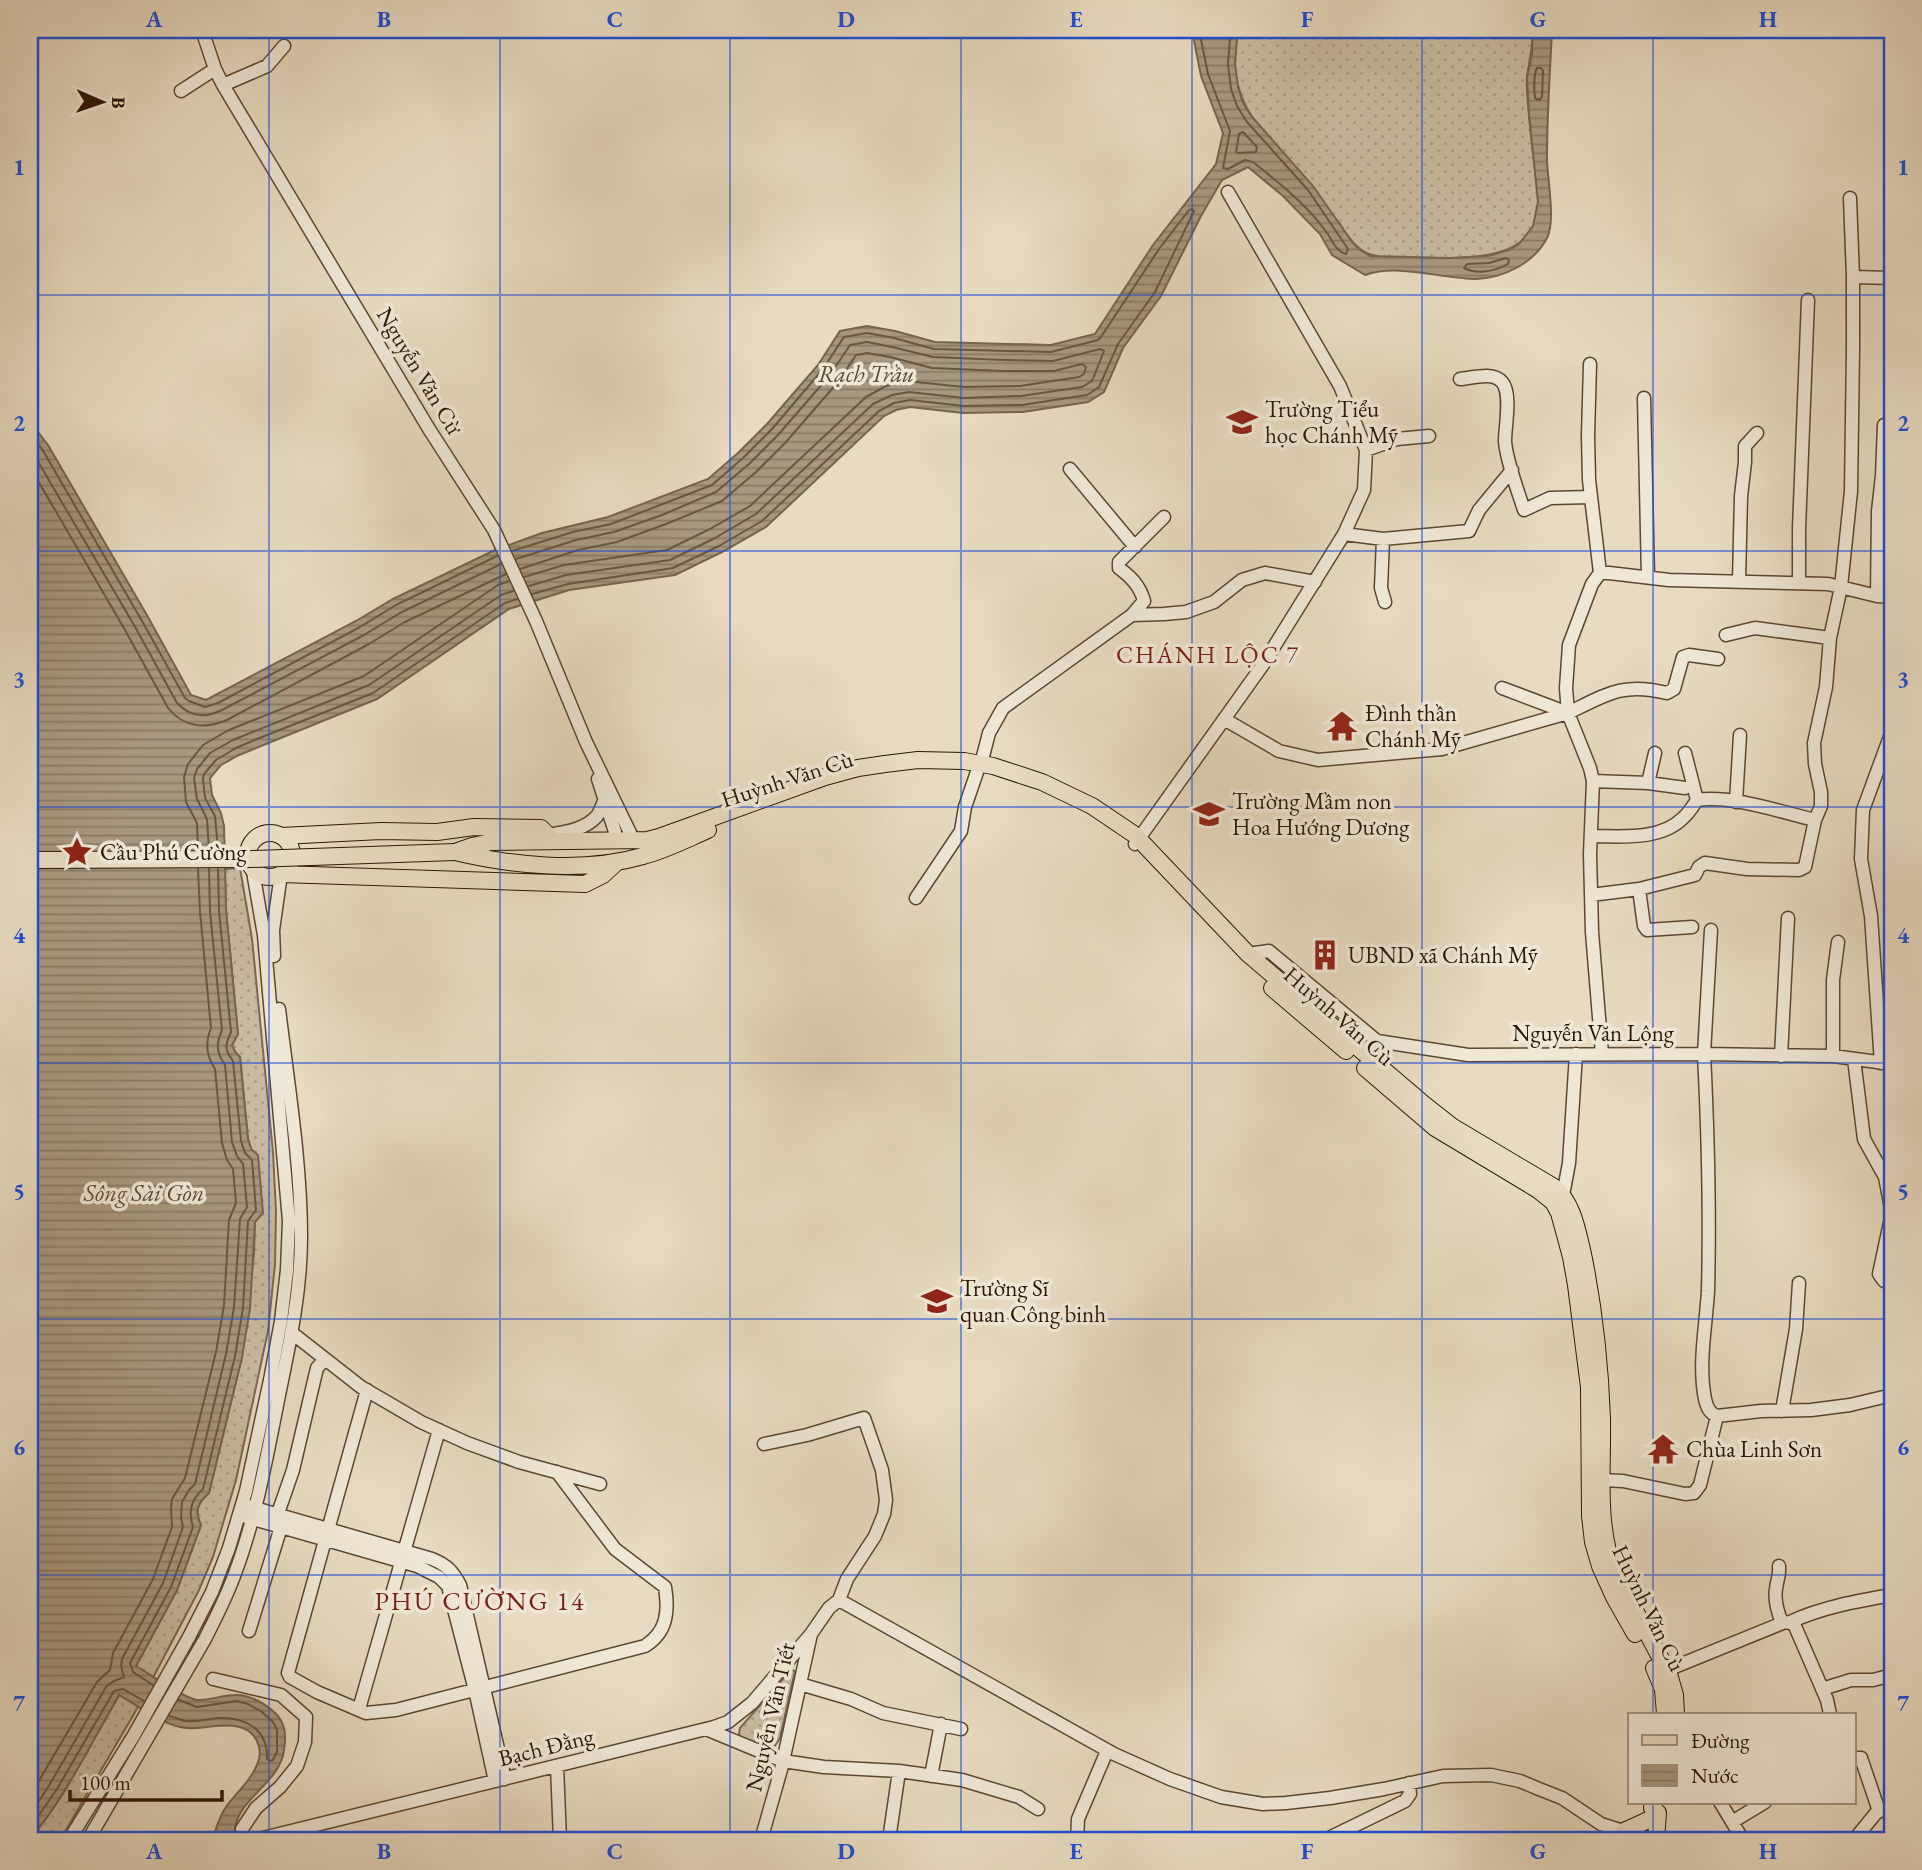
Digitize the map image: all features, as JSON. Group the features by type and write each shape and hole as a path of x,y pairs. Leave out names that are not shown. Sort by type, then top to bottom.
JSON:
{"main road":[{"path":"30,860 251,859 456,852 491,842 634,841 659,837 825,777 858,768 918,760 964,761 979,768 993,766 1042,782 1092,806 1136,841 1242,955 1359,1056 1447,1122 1534,1174 1563,1195 1581,1245 1595,1329 1602,1419 1604,1537 1614,1572 1667,1670 1673,1685 1676,1713"},
{"name":"Huỳnh Văn Cù","path":"456,852 516,863 616,863 640,857 830,785 921,769 979,768"},
{"path":"548,835 541,828 508,827 474,827 437,832 381,831 281,836 267,833 255,840 249,852 252,866 263,875 270,876 296,872 585,884 603,875"},
{"path":"296,872 305,868 302,850 306,843 320,834"},
{"path":"456,852 488,835 548,835 565,841"},
{"path":"281,836 287,840 296,872"},
{"path":"615,841 616,863"},
{"path":"634,841 640,857"},
{"path":"456,852 486,864 513,870 545,875 603,875"},
{"name":"Huỳnh Văn Cù","path":"603,875 616,863"},
{"name":"Huỳnh Văn Cù","path":"1359,1056 1435,1128 1538,1191 1553,1202 1559,1213 1571,1257 1589,1387 1590,1516 1593,1542 1614,1598 1658,1675 1663,1689 1665,1713"},
{"path":"1559,1213 1563,1195"},
{"path":"1621,1836 1658,1808"},
{"path":"1653,1840 1658,1808"}],"street":[{"name":"Nguyễn Văn Cừ","path":"202,30 223,85 429,429 494,530 536,621 586,742 634,841"},
{"path":"223,85 267,66 284,46"},
{"path":"181,91 215,69"},
{"path":"1136,841 1262,666 1344,534 1364,490 1366,450 1340,386 1228,192"},
{"path":"1591,895 1639,889 1695,875 1705,863 1747,869 1799,870 1805,867 1815,820 1821,806 1814,743 1826,687 1830,638 1841,587 1851,491 1853,277 1850,198"},
{"path":"1853,277 1892,278"},
{"path":"1799,582 1808,300"},
{"path":"1590,364 1588,436 1591,497 1600,573 1592,584 1569,645 1566,688 1568,713 1593,781 1592,932 1602,1054"},
{"path":"1460,380 1487,376 1503,382 1508,395 1505,445 1524,510 1550,498 1591,497"},
{"path":"1643,398 1648,577"},
{"path":"1877,596 1878,511 1884,425"},
{"path":"1739,581 1745,446 1757,433"},
{"path":"1366,450 1396,439 1429,436"},
{"path":"1070,469 1135,547"},
{"path":"1344,534 1383,539 1469,531 1479,510 1512,470"},
{"path":"916,898 961,831 965,807 989,733 1003,708 1132,615 1144,601 1134,579 1119,568 1119,562 1123,555 1135,547 1164,517"},
{"path":"1383,539 1381,588 1385,603"},
{"path":"1132,615 1186,612 1214,602 1242,580 1265,573 1315,582"},
{"path":"1600,573 1669,580 1828,584 1892,597"},
{"path":"1726,635 1755,628 1830,638"},
{"path":"1224,719 1279,751 1318,760 1442,749 1568,713 1618,689 1650,689 1667,693 1674,688 1683,657 1689,655 1718,659"},
{"path":"1502,688 1568,713"},
{"path":"1892,731 1863,810 1861,847 1887,1063 1833,1056 1704,1054 1708,1160 1708,1291 1703,1380 1708,1408 1711,1414 1717,1416 1811,1410 1850,1405 1892,1395"},
{"path":"1736,802 1740,736"},
{"name":"Nguyễn Văn Cừ","path":"586,742 615,832 615,841"},
{"path":"1648,783 1654,753"},
{"path":"1685,753 1698,800"},
{"path":"1593,781 1648,783 1685,788"},
{"path":"1591,836 1638,836 1666,830 1683,818 1698,800 1710,798 1815,820"},
{"path":"548,835 570,831 591,821 597,816 604,801"},
{"path":"69,1840 134,1735 212,1591 267,1458 292,1333 301,1263 264,935 252,866"},
{"path":"88,1840 205,1639 234,1577 281,1321 287,1270 292,1181 273,930 296,872"},
{"path":"1639,889 1644,926 1647,930 1692,927"},
{"path":"1781,1056 1788,918"},
{"name":"Nguyễn Văn Lộng","path":"1377,1041 1468,1055 1704,1054 1711,930"},
{"path":"1833,1056 1833,980 1839,942"},
{"name":"Huỳnh Văn Cù","path":"1242,955 1269,951 1377,1041"},
{"path":"1359,1056 1377,1041"},
{"path":"1563,1195 1569,1163 1576,1054"},
{"path":"1854,1059 1864,1139 1885,1177 1892,1213 1879,1274 1884,1281 1892,1284"},
{"path":"1782,1411 1796,1329 1799,1283"},
{"path":"292,1333 367,1390 439,1430 519,1462 600,1484"},
{"path":"248,1631 280,1521 317,1368 325,1359"},
{"path":"367,1390 288,1673 290,1677 317,1692 366,1713 396,1710 645,1646 657,1639 664,1626 667,1598 665,1587 615,1549 557,1472"},
{"path":"1602,1480 1694,1493 1700,1485 1717,1416"},
{"name":"Nguyễn Văn Tiết","path":"761,1840 783,1761 811,1634 829,1608 839,1600 847,1579 880,1525 886,1500 882,1470 864,1418 807,1435 764,1444"},
{"path":"359,1709 439,1430"},
{"path":"247,1511 404,1556 443,1563 453,1572 460,1586 479,1689 500,1780"},
{"path":"1779,1566 1776,1603 1786,1623"},
{"path":"1667,1670 1814,1612 1892,1595"},
{"path":"839,1600 1107,1751 1170,1779 1221,1797 1263,1804 1286,1803 1329,1798 1443,1776 1491,1775 1520,1781 1562,1798 1621,1836 1653,1840"},
{"path":"1786,1623 1794,1624 1830,1713"},
{"name":"Bạch Đằng","path":"255,1840 729,1722 752,1703 811,1634"},
{"path":"1822,1689 1851,1680 1873,1680 1892,1675"},
{"path":"213,1679 281,1695 306,1717 305,1742 297,1766 280,1787 256,1808 242,1829 244,1840"},
{"path":"800,1684 850,1699 883,1713 961,1729"},
{"path":"931,1776 940,1724"},
{"path":"706,1729 783,1761 824,1767 899,1771 962,1780 1019,1797 1038,1810"},
{"path":"1077,1840 1078,1819 1107,1751"},
{"path":"1856,1758 1861,1758 1879,1811"},
{"path":"557,1766 560,1840"},
{"path":"889,1840 899,1771"},
{"path":"1325,1840 1405,1801 1410,1794 1409,1783"},
{"path":"1721,1804 1743,1840"},
{"path":"1732,1822 1762,1804"},
{"path":"1854,1840 1876,1813 1892,1805"}],"shaded area":[{"path":"1240,30 1533,30 1527,86 1538,200 1536,221 1527,236 1514,246 1497,253 1458,258 1395,258 1374,256 1365,252 1348,237 1246,107 1238,86 1235,64"},
{"path":"240,868 252,939 273,1152 276,1212 275,1264 268,1331 236,1480 213,1557 199,1590 134,1714 60,1840 30,1840 63,1793 177,1590 201,1525 198,1507 209,1493 242,1357 255,1222 251,1149 240,1057 232,1045 238,1034 226,910 225,871"},
{"path":"791,1670 795,1671 780,1738 774,1747 741,1738 740,1728"}],"water":[{"name":"Sông Sài Gòn","path":"1192,30 1240,30 1235,64 1243,103 1252,117 1313,186 1360,250 1370,256 1449,258 1488,256 1509,250 1519,244 1533,226 1538,202 1527,77 1532,55 1533,30 1552,30 1547,158 1551,221 1547,238 1526,262 1497,276 1476,279 1406,271 1365,275 1332,255 1320,234 1283,196 1248,167 1222,180 1161,296 1123,348 1104,392 1088,402 1023,412 963,413 910,407 896,410 884,416 766,527 722,552 675,575 569,590 509,609 377,699 239,755 221,765 210,778 212,795 224,826 226,910 238,1034 232,1045 240,1057 248,1139 251,1149 258,1155 263,1213 255,1222 250,1309 242,1357 209,1493 198,1507 201,1525 177,1590 136,1666 197,1700 241,1695 257,1700 271,1709 281,1721 285,1733 284,1750 274,1774 240,1815 235,1826 235,1840 213,1840 224,1810 256,1767 260,1754 257,1741 244,1728 235,1726 187,1728 169,1724 119,1695 67,1788 30,1839 30,422 48,445 191,695 206,700 393,599 495,550 542,533 608,517 708,479 767,424 818,365 840,331 867,326 935,342 1051,345 1095,334 1153,245 1216,164 1223,133 1201,76"}],"place":[{"name":"Trường Tiểu học Chánh Mỹ","path":"1242,422"},
{"name":"Đình thần Chánh Mỹ","path":"1342,726"},
{"name":"Trường Mầm non Hoa Hướng Dương","path":"1209,814"},
{"name":"Cầu Phú Cường","path":"77,852"},
{"name":"UBND xã Chánh Mỹ","path":"1325,955"},
{"name":"Trường Sĩ quan Công binh","path":"937,1301"},
{"name":"Chùa Linh Sơn","path":"1663,1449"}],"district":[{"name":"CHÁNH LỘC 7","path":"1208,654"},
{"name":"PHÚ CƯỜNG 14","path":"480,1601"}],"water label":[{"name":"Rạch Trầu","path":"866,373"}]}
